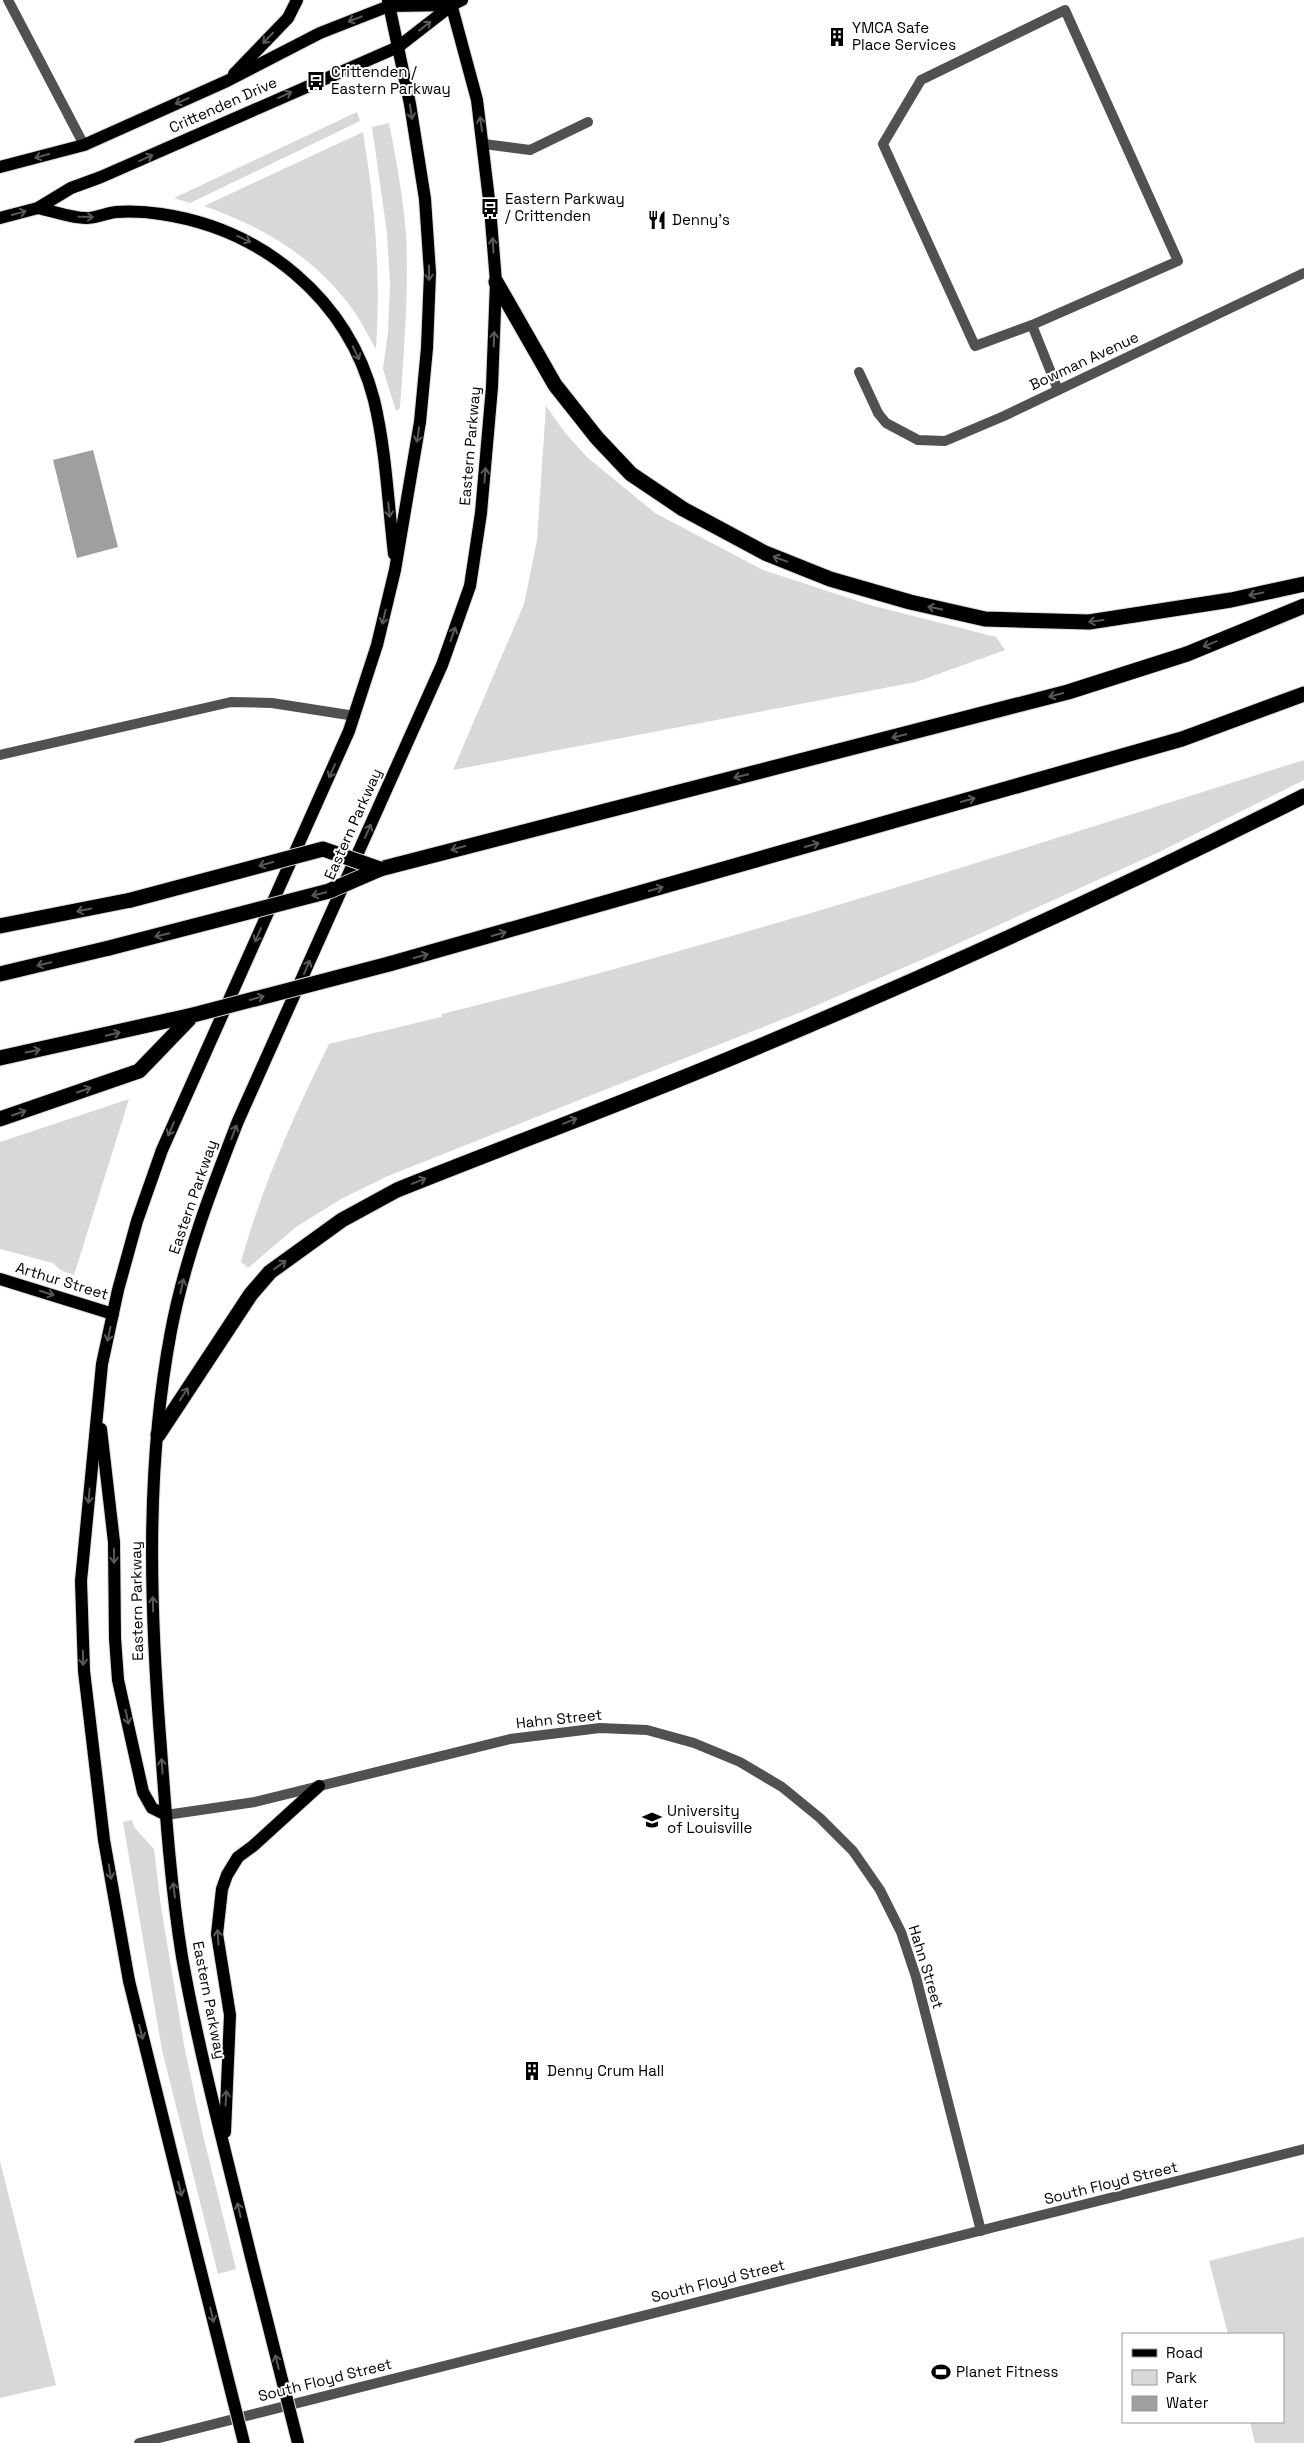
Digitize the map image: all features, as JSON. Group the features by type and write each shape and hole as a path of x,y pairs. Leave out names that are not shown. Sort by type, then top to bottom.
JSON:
{"highway":[{"path":"496,282 555,385 597,438 631,474 683,509 765,553 830,579 910,602 985,619 1089,622 1231,600 1304,584"},
{"path":"0,974 330,891 380,869 505,835 1068,692 1187,654 1304,606"},
{"path":"0,1058 66,1045 193,1015 452,947 1182,739 1304,694"},
{"path":"158,1435 251,1294 270,1272 342,1220 389,1194 747,1052 992,946 1185,856 1304,796"},
{"path":"0,926 131,900 323,849 380,869"},
{"path":"0,1119 139,1071 193,1015"}],"main road":[{"path":"227,81 288,18 297,0"},
{"name":"Crittenden Drive","path":"0,168 84,145 227,81 320,33 389,3 455,2"},
{"name":"Crittenden Drive","path":"0,218 38,208 71,188 110,173 398,47 455,2"},
{"name":"Eastern Parkway","path":"298,2443 224,2147 182,1954 166,1815 154,1654 152,1533 158,1435 171,1333 186,1266 210,1194 242,1112 442,665 470,586 482,513 492,387 496,282 484,144 477,100 455,2"},
{"path":"245,2443 129,1982 104,1840 85,1681 81,1581 102,1364 137,1221 162,1150 355,716 378,645 395,570 420,422 427,348 430,273 425,198 410,104 389,3"},
{"path":"38,208 86,218 117,212 161,214 223,230 252,243 304,280 346,334 363,368 373,398 382,444 395,570"},
{"name":"Arthur Street","path":"0,1279 113,1314"},
{"path":"98,1403 114,1542 114,1638 118,1680 143,1792 152,1808 166,1815"},
{"path":"224,2147 230,2015 217,1934 222,1889 226,1876 238,1856 253,1846 319,1786"}],"street":[{"path":"8,0 84,145"},
{"path":"1065,10 1178,261 1032,325 975,346 883,144 921,80 1065,10"},
{"path":"484,144 530,150 588,122"},
{"name":"Bowman Avenue","path":"859,372 878,413 886,423 918,440 945,441 1058,390 1304,273"},
{"path":"1032,325 1058,390"},
{"path":"0,755 231,702 272,703 355,716"},
{"name":"Hahn Street","path":"166,1815 255,1802 510,1739 600,1728 647,1730 694,1743 740,1762 782,1787 820,1818 853,1852 880,1890 901,1932 916,1978 980,2231"},
{"name":"South Floyd Street","path":"139,2443 1304,2150"},
{"path":"240,2417 245,2443"}],"green space":[{"path":"357,112 360,121 190,203 174,198"},
{"path":"389,123 403,205 407,255 400,408 396,411 383,369 388,332 390,284 387,233 372,127"},
{"path":"363,132 376,240 378,294 376,349 348,303 318,270 284,244 265,233 204,206"},
{"path":"546,406 566,434 588,458 655,513 763,570 870,605 996,637 1005,650 916,682 453,770 524,604 537,540"},
{"path":"1304,760 1304,780 1157,853 926,958 801,1012 388,1176 341,1199 296,1227 248,1268 241,1262 269,1178 303,1097 329,1044 441,1017 442,1014 659,957 767,926 983,861"},
{"path":"129,1099 74,1275 62,1271 53,1263 0,1249 0,1142"},
{"path":"132,1820 134,1827 154,1849 161,1907 184,2045 203,2135 236,2269 218,2274 162,2050 123,1822"},
{"path":"0,2161 56,2385 0,2398"},
{"path":"1304,2237 1304,2443 1255,2443 1250,2423 1284,2423 1284,2333 1228,2333 1209,2261"}],"water":[{"path":"93,450 118,547 77,558 53,460"}],"place":[{"name":"YMCA Safe Place Services","path":"837,37"},
{"name":"Crittenden / Eastern Parkway","path":"316,81"},
{"name":"Eastern Parkway / Crittenden","path":"490,208"},
{"name":"Denny's","path":"657,220"},
{"name":"University of Louisville","path":"652,1820"},
{"name":"Denny Crum Hall","path":"532,2071"},
{"name":"Planet Fitness","path":"941,2372"}]}
